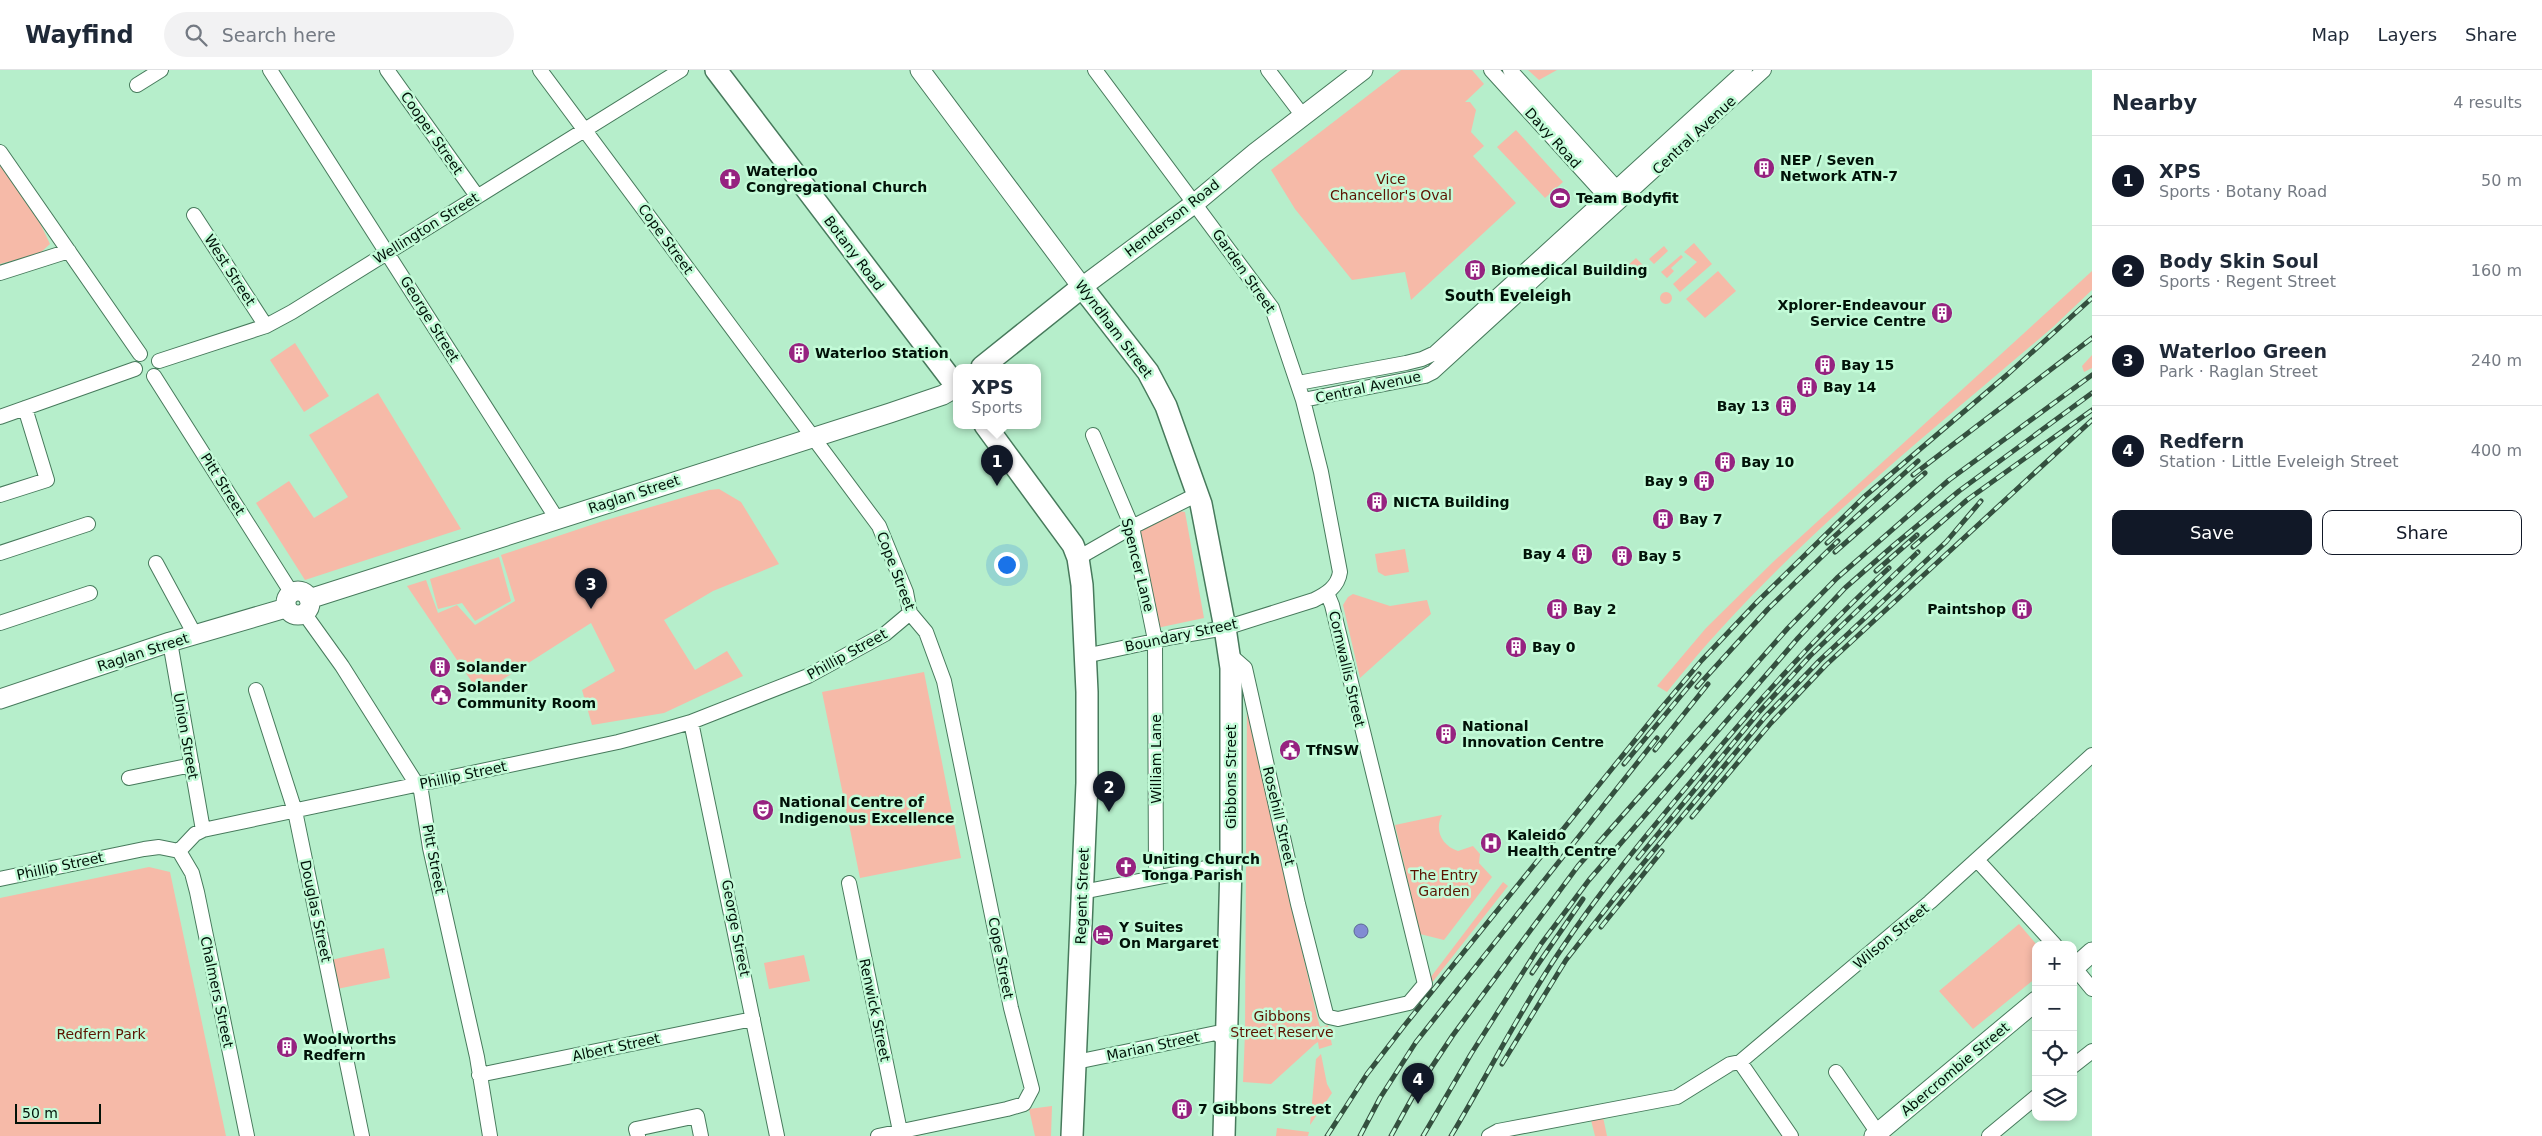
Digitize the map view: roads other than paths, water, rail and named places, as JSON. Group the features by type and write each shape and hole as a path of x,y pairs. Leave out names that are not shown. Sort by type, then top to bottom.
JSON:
{"main road":[{"name":"Botany Road","path":"716,70 953,382"},
{"name":"Henderson Road","path":"986,364 1082,287"},
{"name":"Wyndham Street","path":"1082,287 1126,342 1158,388 1198,494 1225,628"},
{"path":"988,429 1073,545 1078,558 1085,656"},
{"name":"Gibbons Street","path":"1224,1136 1231,863 1232,708 1229,654 1225,628"},
{"name":"Regent Street","path":"1072,1136 1087,784 1085,656"}],"street":[{"path":"137,85 161,70"},
{"name":"George Street","path":"270,70 557,519"},
{"name":"Cooper Street","path":"387,70 477,196"},
{"name":"Cope Street","path":"540,70 879,526 906,592 910,613 926,632 944,681 1011,1008 1032,1090 1024,1104 901,1134"},
{"name":"Wellington Street","path":"159,361 266,326 292,312 681,70"},
{"name":"Wyndham Street","path":"920,70 1082,287"},
{"name":"Garden Street","path":"1096,70 1272,308 1303,400 1321,472 1339,563 1338,580 1327,593"},
{"path":"1268,70 1303,116"},
{"name":"Henderson Road","path":"1082,287 1195,202 1363,70"},
{"name":"Davy Road","path":"1491,70 1538,112 1615,197"},
{"name":"Davy Road","path":"1510,70 1538,112"},
{"name":"Central Avenue","path":"1303,400 1425,376 1433,372 1745,70"},
{"name":"Central Avenue","path":"1298,383 1422,360 1435,353 1764,70"},
{"path":"0,152 140,354"},
{"name":"West Street","path":"194,215 266,326"},
{"path":"0,273 69,251"},
{"path":"151,353 159,361 159,369 154,376 143,377 135,369 135,361 140,354 151,353"},
{"path":"0,417 135,369"},
{"name":"Pitt Street","path":"154,376 298,603 342,666 418,784 423,799 430,848 478,1057 489,1136"},
{"name":"Raglan Street","path":"0,698 943,395 953,389"},
{"path":"0,495 47,480 25,408"},
{"name":"Spencer Lane","path":"1093,435 1132,527 1155,640"},
{"path":"1078,558 1132,527 1198,494"},
{"path":"0,553 88,524"},
{"path":"156,563 195,635"},
{"path":"0,623 90,593"},
{"name":"Boundary Street","path":"1085,656 1155,640 1225,628 1314,600 1327,593"},
{"name":"Cornwallis Street","path":"1318,984 1326,1014 1329,1017 1338,1019 1409,1003 1425,984 1332,605 1327,593"},
{"name":"Phillip Street","path":"0,879 144,849 159,847 178,851 195,834 203,830 618,742 692,722 808,676 885,634 910,613"},
{"name":"William Lane","path":"1155,640 1156,877"},
{"name":"Union Street","path":"170,642 203,830"},
{"name":"Rosehill Street","path":"1229,654 1245,668 1318,984"},
{"name":"Douglas Street","path":"256,690 295,811 362,1136"},
{"name":"George Street","path":"692,722 777,1136"},
{"name":"Wilson Street","path":"1489,1136 1498,1131 1677,1097 1730,1064 1740,1062 1978,860 2092,755"},
{"path":"129,778 192,765"},
{"name":"Chalmers Street","path":"178,851 192,873 197,892 247,1136"},
{"path":"1978,860 2051,941"},
{"path":"1082,892 1231,863"},
{"name":"Renwick Street","path":"849,883 901,1134"},
{"path":"2077,965 2092,952"},
{"path":"2077,972 2092,989"},
{"name":"Abercrombie Street","path":"1878,1135 2032,1004"},
{"name":"Albert Street","path":"479,1075 753,1018"},
{"name":"Marian Street","path":"1076,1062 1216,1033 1227,1041"},
{"path":"2077,1063 2092,1051"},
{"path":"1740,1062 1791,1136"},
{"path":"1836,1072 1878,1135"},
{"path":"1989,1136 2032,1100"},
{"path":"638,1136 636,1129 697,1116 701,1136"},
{"path":"878,1136 901,1134"}],"water":[{"path":"1358,924 1364,924 1368,931 1364,938 1358,938 1354,934 1354,928"}],"railway":[{"path":"1327,1136 1367,1074 1404,1026 1702,660 1758,601 1864,497 2008,374 2092,298"},
{"path":"1913,475 2092,338"},
{"path":"1391,1136 1417,1089 1453,1035 1578,866 1788,628 1837,578 1949,480 2092,375"},
{"path":"1423,1136 1471,1054 1541,944 1589,880 1798,638 1845,588 1894,545 1959,491 2092,393"},
{"path":"1913,547 1967,500 2092,410"},
{"path":"1692,817 1771,723 1826,665 2092,420"},
{"path":"1827,543 1918,461"},
{"path":"1835,552 1925,473"},
{"path":"1502,1064 1566,960 1616,896 1765,717 1820,660 1946,542 1981,501"},
{"path":"1876,571 1917,535"},
{"path":"1697,687 1768,609 1838,541"},
{"path":"1638,858 1759,712 1810,656 1918,552"},
{"path":"1451,1136 1516,1021 1544,976 1606,886 1717,750 1764,696 1812,643 1889,568"},
{"path":"1624,764 1699,674"},
{"path":"1655,750 1708,684"},
{"path":"1360,1136 1380,1098 1416,1042 1657,738"},
{"path":"1601,927 1662,851"},
{"path":"1532,973 1583,899"}],"place":[{"name":"NEP / Seven Network ATN-7","path":"1764,168"},
{"name":"Waterloo Congregational Church","path":"730,179"},
{"name":"Team Bodyfit","path":"1560,198"},
{"name":"Biomedical Building","path":"1475,270"},
{"name":"Xplorer-Endeavour Service Centre","path":"1942,313"},
{"name":"Waterloo Station","path":"799,353"},
{"name":"Bay 15","path":"1825,365"},
{"name":"Bay 14","path":"1807,387"},
{"name":"Bay 13","path":"1786,406"},
{"name":"Bay 10","path":"1725,462"},
{"name":"Bay 9","path":"1704,481"},
{"name":"XPS","path":"997,486"},
{"name":"NICTA Building","path":"1377,502"},
{"name":"Bay 7","path":"1663,519"},
{"name":"Bay 4","path":"1582,554"},
{"name":"Bay 5","path":"1622,556"},
{"name":"Waterloo Green","path":"591,609"},
{"name":"Bay 2","path":"1557,609"},
{"name":"Paintshop","path":"2022,609"},
{"name":"Bay 0","path":"1516,647"},
{"name":"Solander","path":"440,667"},
{"name":"Solander Community Room","path":"441,695"},
{"name":"National Innovation Centre","path":"1446,734"},
{"name":"TfNSW","path":"1290,750"},
{"name":"National Centre of Indigenous Excellence","path":"763,810"},
{"name":"Body Skin Soul","path":"1109,812"},
{"name":"Kaleido Health Centre","path":"1491,843"},
{"name":"Uniting Church Tonga Parish","path":"1126,867"},
{"name":"Y Suites On Margaret","path":"1103,935"},
{"name":"Woolworths Redfern","path":"287,1047"},
{"name":"Redfern","path":"1418,1104"},
{"name":"7 Gibbons Street","path":"1182,1109"}],"district":[{"name":"South Eveleigh","path":"1508,296"}],"park label":[{"name":"Vice Chancellor's Oval","path":"1391,188"},
{"name":"The Entry Garden","path":"1444,884"},
{"name":"Gibbons Street Reserve","path":"1282,1024"},
{"name":"Redfern Park","path":"101,1034"}]}
